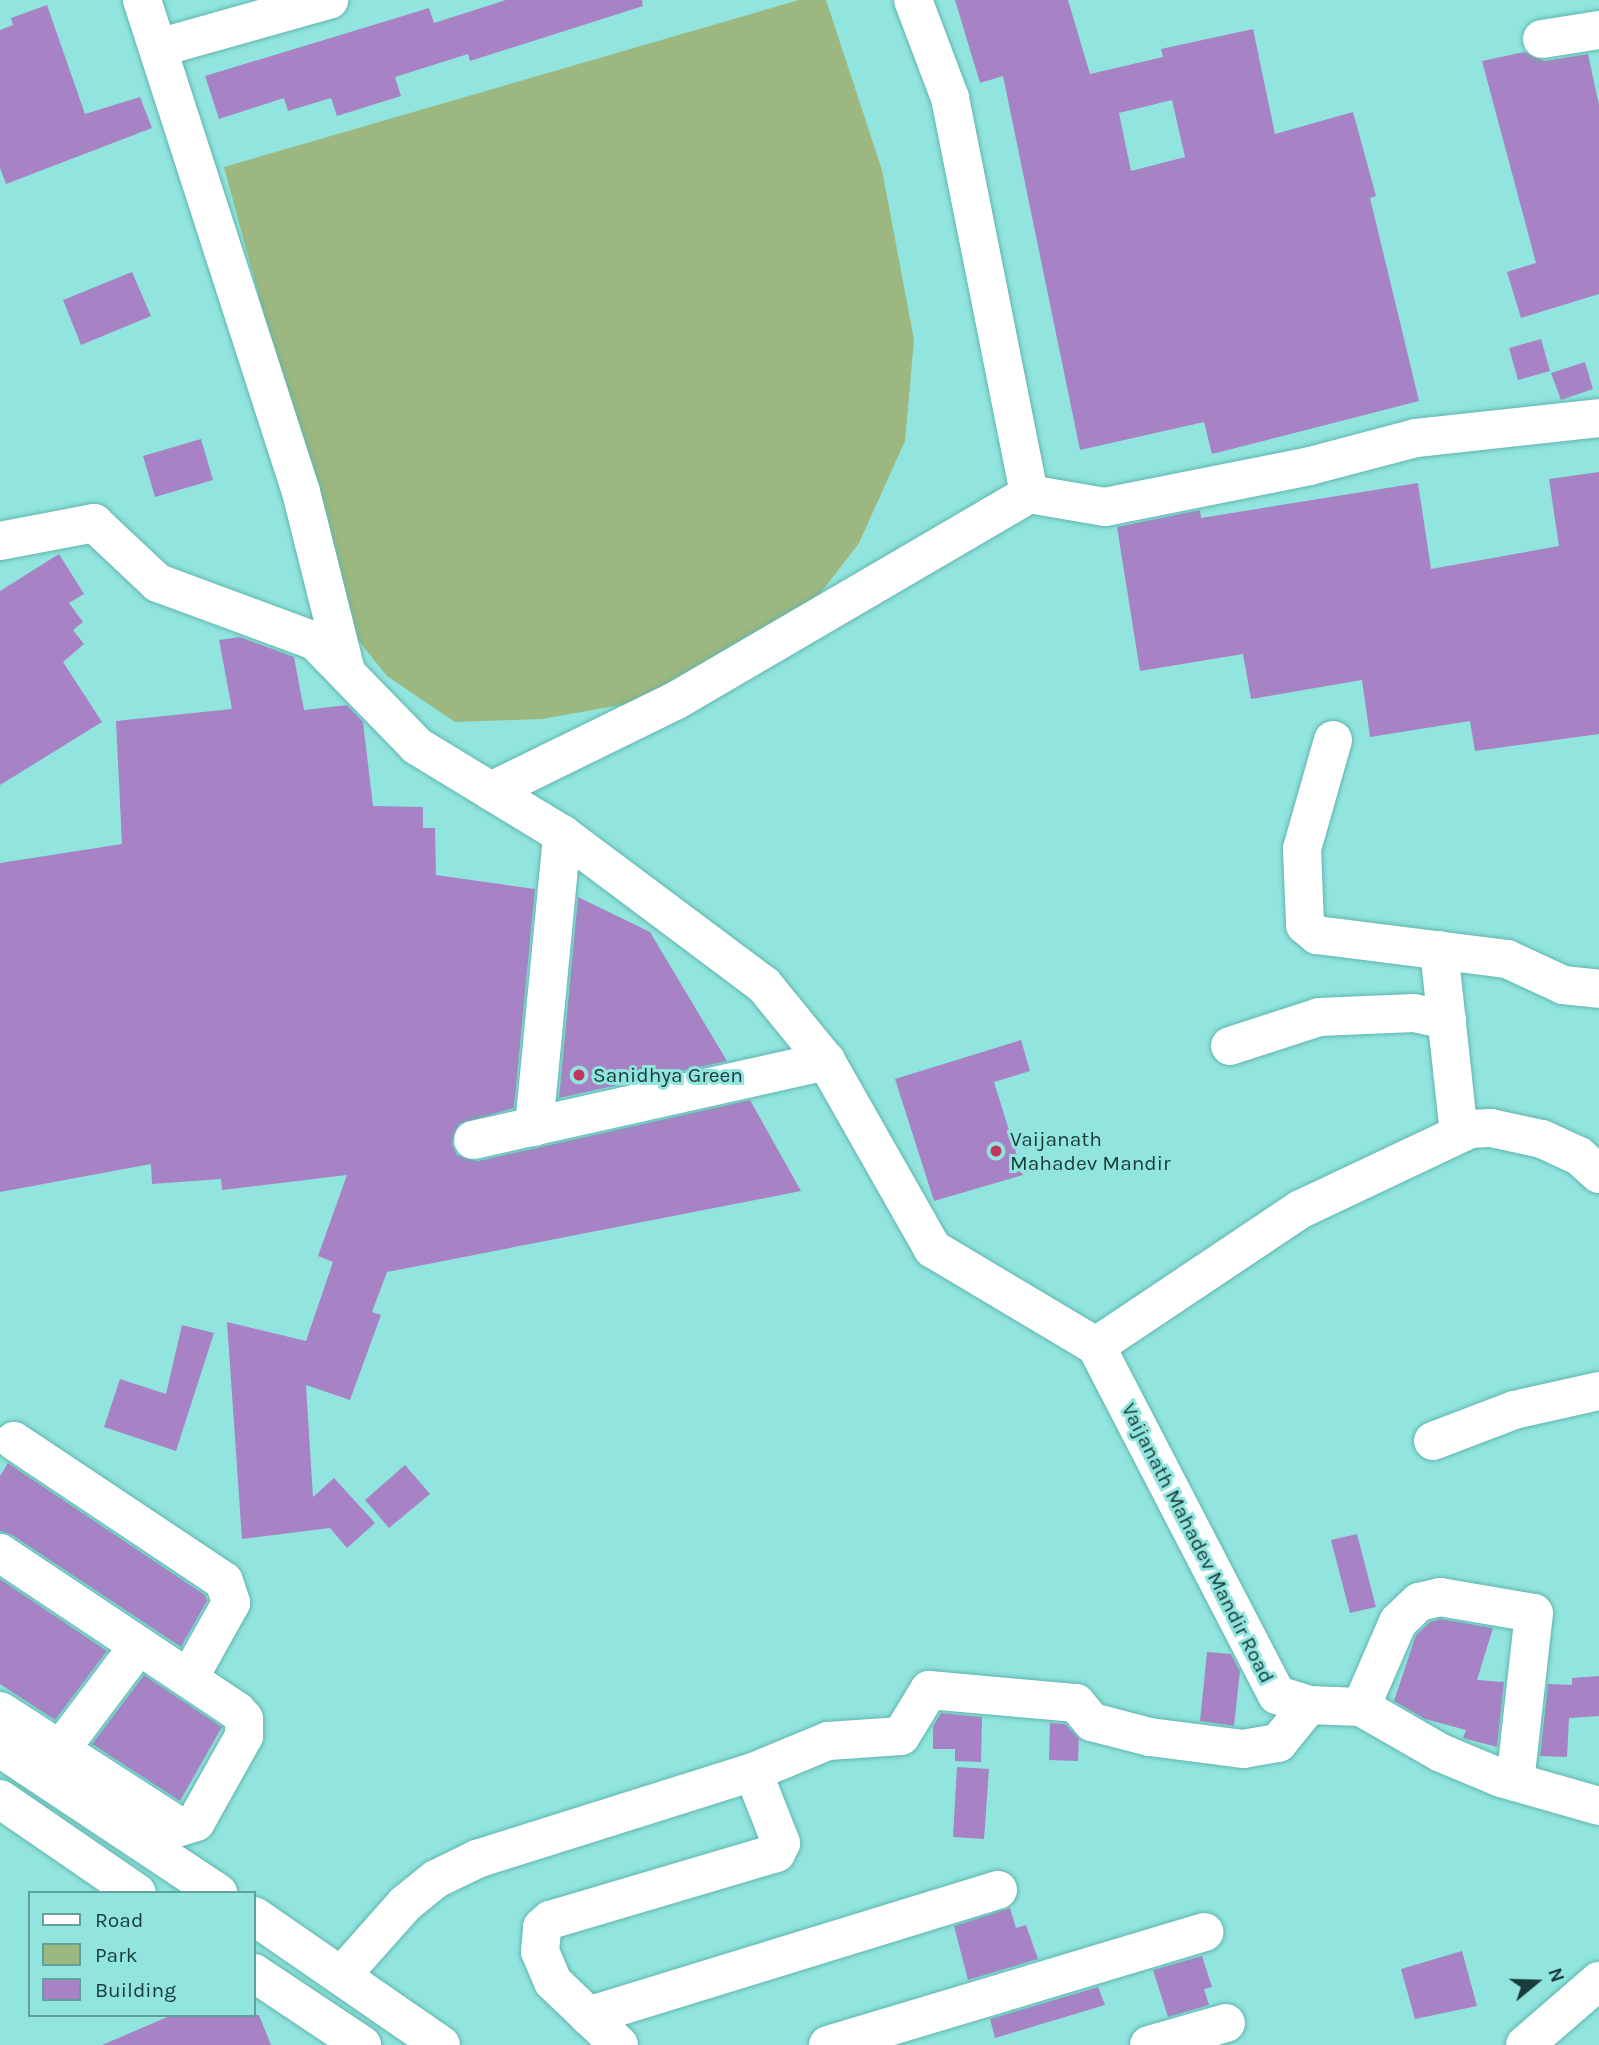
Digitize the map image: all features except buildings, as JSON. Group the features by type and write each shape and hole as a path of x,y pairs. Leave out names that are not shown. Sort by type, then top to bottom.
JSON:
{"street":[{"path":"142,0 301,492 346,673"},
{"path":"158,48 329,0"},
{"path":"914,0 950,98 1029,494"},
{"path":"1542,39 1599,30"},
{"path":"491,791 675,701 1029,494 1105,507 1310,466 1416,438 1599,418"},
{"path":"0,541 94,523 158,583 315,640 416,746 562,834 764,985 826,1061 933,1249 1096,1346 1301,1209 1459,1133 1491,1128 1542,1139 1579,1156 1599,1174"},
{"path":"1333,740 1302,849 1305,925 1317,935 1507,959 1563,985 1599,989"},
{"path":"534,1127 562,834"},
{"path":"1439,950 1459,1133"},
{"path":"1230,1046 1319,1017 1414,1013 1447,1020"},
{"path":"473,1140 826,1061"},
{"name":"Vaijanath Mahadev Mandir Road","path":"1096,1346 1278,1695 1309,1705 1361,1707 1441,1753 1515,1782 1599,1806"},
{"path":"1433,1441 1514,1410 1599,1391"},
{"path":"5,1442 224,1581 231,1603 189,1678"},
{"path":"0,1553 189,1678 244,1719 244,1736 196,1822 180,1827 0,1711"},
{"path":"1361,1707 1398,1622 1419,1602 1440,1597 1534,1613 1515,1782"},
{"path":"61,1750 139,1645"},
{"path":"324,2034 350,1980 389,1919 446,1874 511,1847 753,1772 828,1741 901,1736 916,1706 934,1689 1076,1703 1093,1722 1150,1737 1243,1749 1278,1744 1309,1705"},
{"path":"0,1748 215,1891"},
{"path":"618,2045 553,1982 544,1965 542,1927 550,1920 776,1853 781,1843 753,1772"},
{"path":"0,1799 134,1891"},
{"path":"588,2016 998,1890"},
{"path":"256,1917 441,2045"},
{"path":"828,2045 1205,1932"},
{"path":"256,1975 324,2034 362,2045"},
{"path":"1525,2045 1599,1981"},
{"path":"1149,2045 1226,2023"}],"green space":[{"path":"799,0 826,0 882,170 914,340 905,441 859,543 819,595 637,702 542,719 455,722 387,676 349,629 224,167"}],"place":[{"name":"Sanidhya Green","path":"579,1075"},
{"name":"Vaijanath Mahadev Mandir","path":"996,1151"}]}
